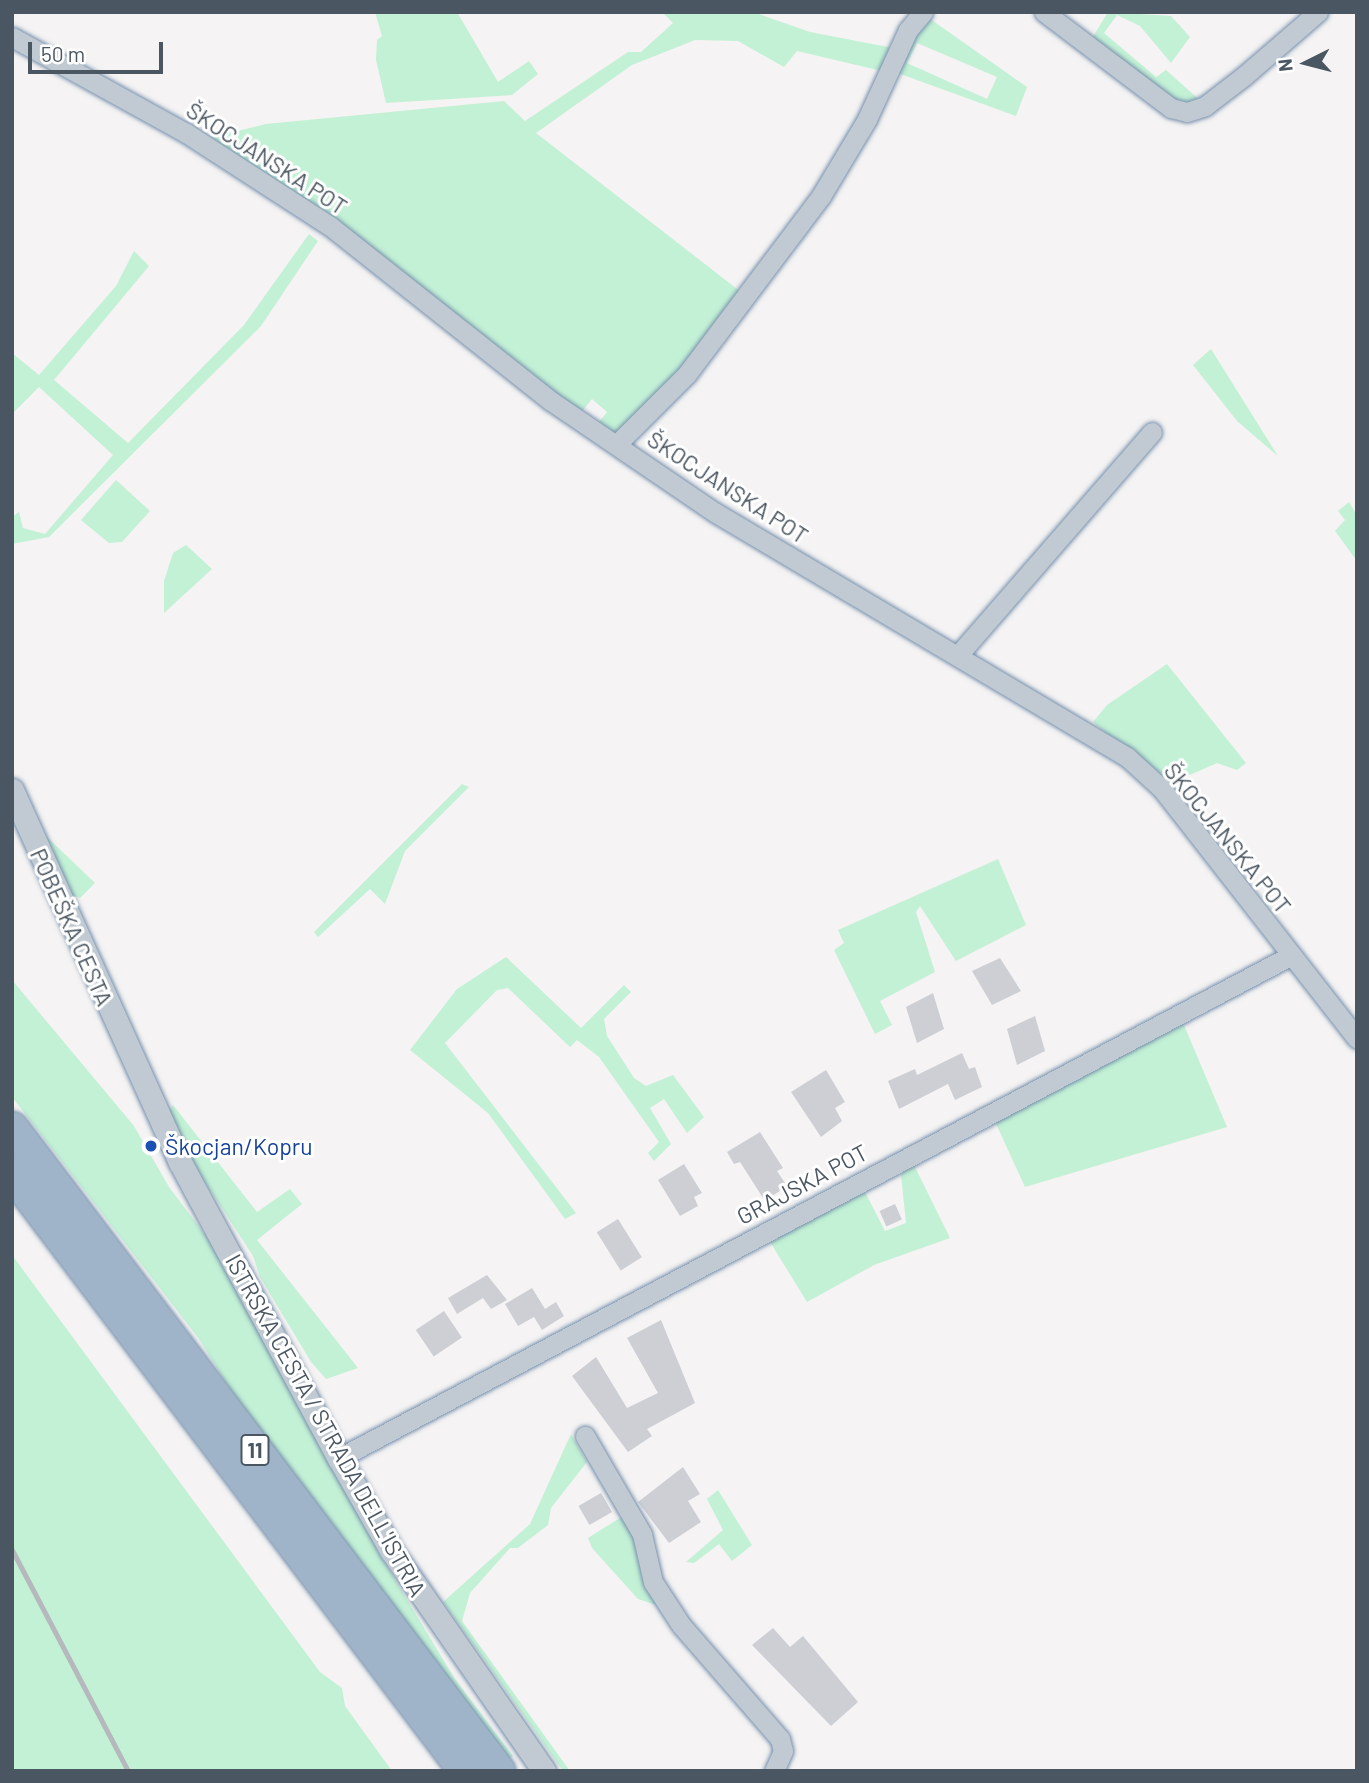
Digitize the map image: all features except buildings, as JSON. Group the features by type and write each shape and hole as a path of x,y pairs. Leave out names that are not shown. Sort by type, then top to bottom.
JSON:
{"highway":[{"name":"11","path":"12,1129 499,1771"},
{"name":"11","path":"12,1173 465,1771"}],"street":[{"path":"617,444 687,374 821,196 867,118 908,30 923,12"},
{"path":"1044,12 1171,108 1187,112 1205,106 1318,12"},
{"name":"ŠKOCJANSKA POT","path":"12,37 186,133 330,226 551,401 716,513 1087,729 1162,789 1357,1039"},
{"path":"959,654 1152,432"},
{"name":"POBEŠKA CESTA","path":"12,790 132,1064"},
{"name":"GRAJSKA POT","path":"339,1458 1290,956"},
{"name":"ISTRSKA CESTA / STRADA DELL'ISTRIA","path":"132,1064 339,1458 391,1550 544,1771"},
{"path":"585,1436 642,1534 653,1582 674,1615 780,1739 783,1751 774,1771"}],"green space":[{"path":"375,12 457,12 498,82 529,61 538,74 512,95 386,103 376,60 377,40 382,36"},
{"path":"662,12 753,12 810,32 893,48 882,71 797,51 784,67 738,41 695,40 632,65 536,133 741,292 683,370 614,434 596,426 607,412 592,399 580,414 208,138 266,124 504,101 525,121 628,52 641,52 673,23"},
{"path":"1108,12 1171,16 1190,37 1171,63 1140,26 1117,15 1104,33 1156,77 1166,70 1203,103 1173,106 1091,40"},
{"path":"926,16 1027,87 1016,116 892,71","holes":["917,43 997,77 987,99 907,63"]},
{"path":"309,234 318,241 261,326 49,537 12,544 12,517 19,512 23,528 45,534 113,455 39,387 12,414 12,353 39,375 116,286 134,251 149,266 54,380 128,443 244,325"},
{"path":"1211,349 1278,456 1237,421 1193,365"},
{"path":"116,480 150,511 122,542 109,543 81,520"},
{"path":"1349,502 1357,515 1357,561 1335,531 1345,520 1338,511"},
{"path":"186,545 212,569 164,613 164,581 173,553"},
{"path":"1167,664 1246,763 1237,770 1217,763 1167,785 1093,722 1107,705"},
{"path":"462,784 469,787 405,851 385,904 370,889 318,937 314,932"},
{"path":"46,836 95,883 80,898 72,895"},
{"path":"998,859 1026,925 956,961 920,906 916,912 935,972 880,1001 892,1025 875,1034 834,950 844,943 838,930"},
{"path":"506,957 581,1028 624,985 631,992 604,1019 607,1036 634,1078 646,1086 673,1075 704,1117 687,1133 664,1099 650,1108 671,1144 654,1161 648,1153 659,1142 599,1057 577,1040 570,1047 508,988 497,990 445,1043 576,1213 565,1219 488,1113 410,1050 457,989"},
{"path":"12,980 134,1126 169,1187 209,1240 380,1555 455,1679 513,1756 506,1761 255,1430 199,1339 12,1097"},
{"path":"1181,1018 1227,1127 1025,1187 993,1117"},
{"path":"173,1105 257,1212 290,1189 302,1204 257,1240 358,1368 326,1379 311,1362 260,1277 253,1256 181,1145 166,1115"},
{"path":"912,1161 950,1238 874,1265 807,1302 767,1237 865,1192 885,1231 906,1223 901,1175"},
{"path":"12,1255 320,1672 342,1688 345,1706 392,1771 12,1771"},
{"path":"571,1434 587,1462 551,1508 548,1525 518,1548 510,1548 470,1593 462,1621 570,1771 563,1771 443,1602 530,1524"},
{"path":"718,1490 752,1545 732,1561 719,1544 694,1563 686,1562 723,1530 707,1499"},
{"path":"623,1516 629,1525 659,1606 638,1599 592,1548 588,1538"}],"railway":[{"path":"12,1550 128,1771"}],"place":[{"name":"Škocjan/Kopru","path":"151,1146"}]}
